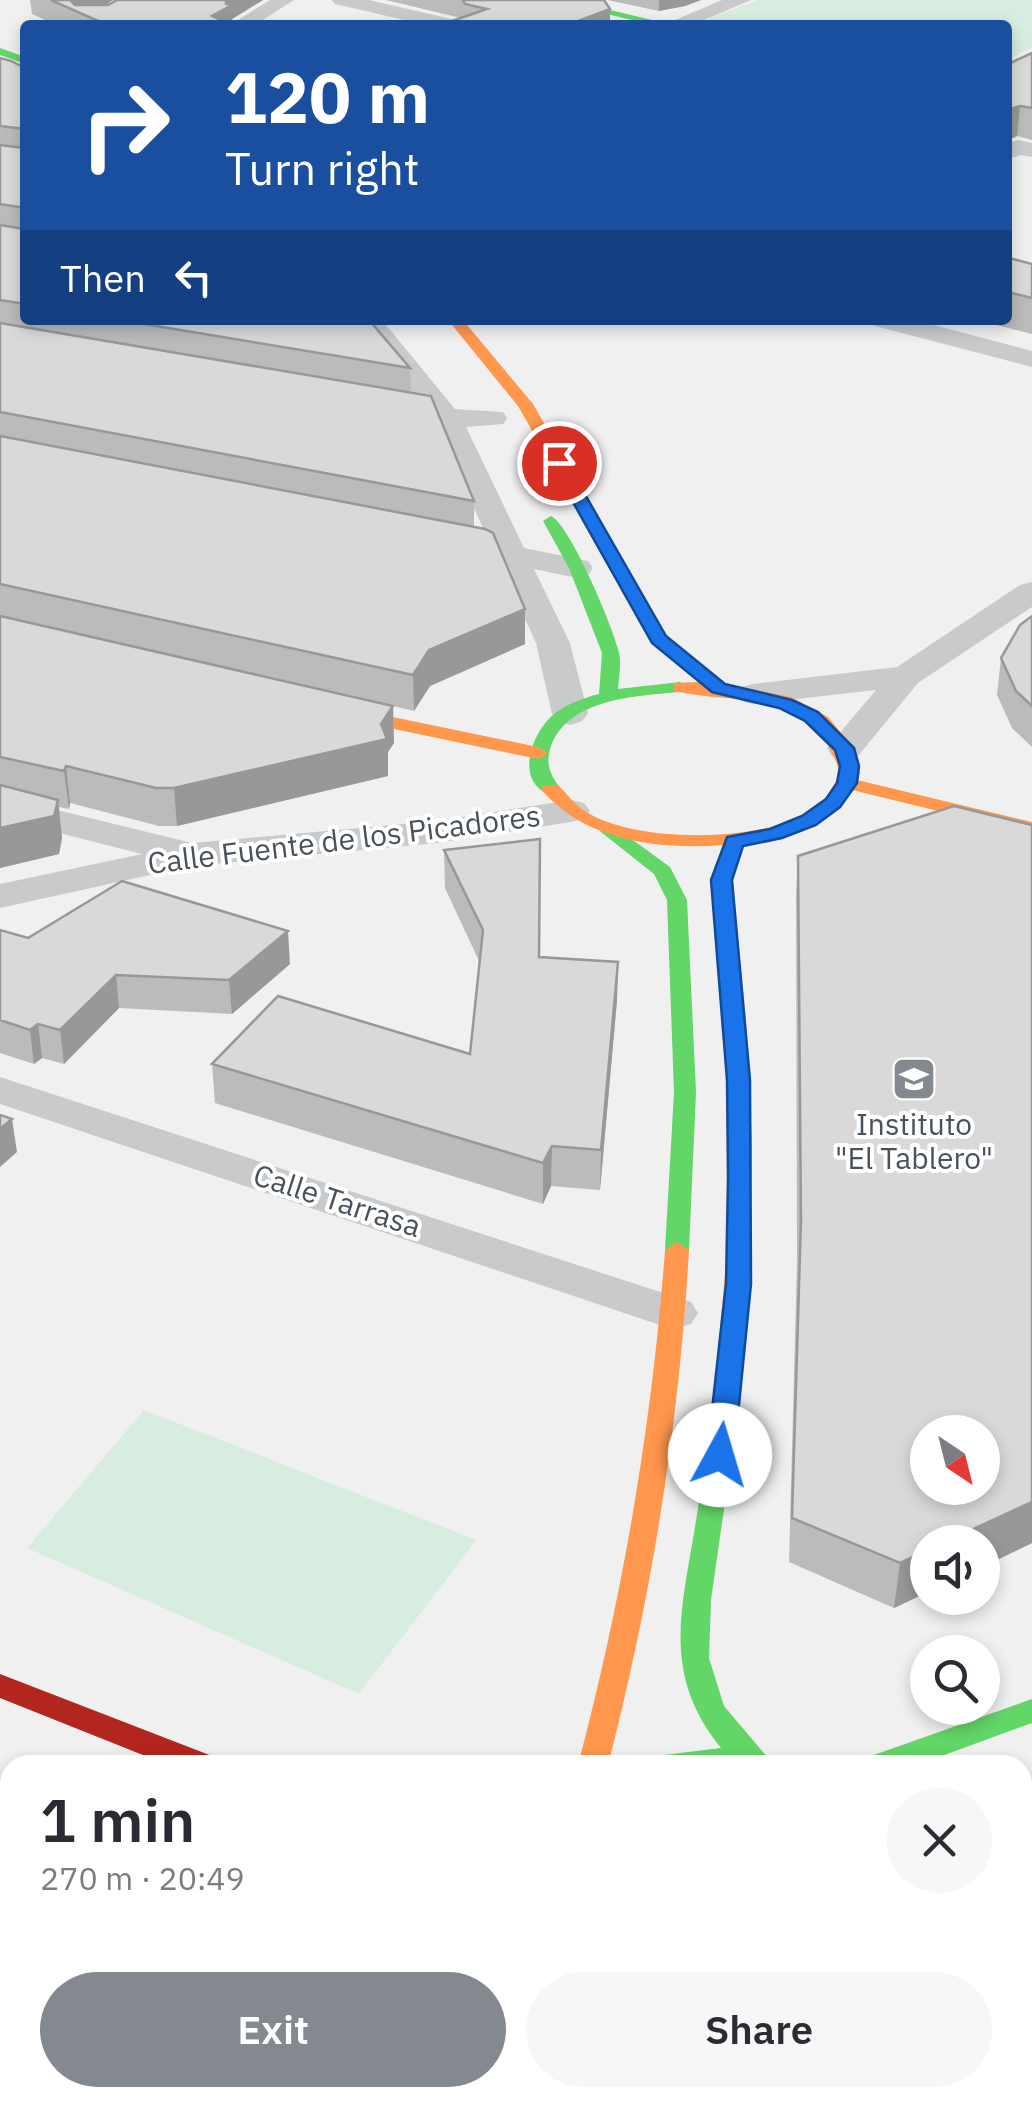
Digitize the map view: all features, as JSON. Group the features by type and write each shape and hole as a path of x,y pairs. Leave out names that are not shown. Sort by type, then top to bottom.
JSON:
{"main road":[{"path":"553,0 647,20"},
{"path":"0,34 15,62"},
{"path":"458,325 524,404 658,639 719,688"},
{"path":"470,390 497,426"},
{"path":"540,501 577,568 611,653 608,698"},
{"path":"846,766 833,803 809,820 775,834 734,842 653,839 608,828 571,811 550,793 538,773 538,753 548,732 570,714 608,698 642,690 719,688 754,694 812,716 846,766 1030,828"},
{"path":"298,704 538,753"},
{"path":"596,1755 609,1707 660,1448 674,1313 685,1092 677,900 663,871 608,828"},
{"path":"734,842 722,880 722,900 739,1080 738,1284 720,1455 690,1630 700,1694 715,1724 748,1755"},
{"path":"0,1686 176,1755"},
{"path":"984,1755 1025,1714"},
{"path":"910,1755 1025,1714"}],"street":[{"path":"249,20 284,0"},
{"path":"342,0 431,20"},
{"path":"685,20 740,0"},
{"path":"372,325 446,418 554,643 570,714"},
{"path":"903,325 1032,359"},
{"path":"350,402 497,426"},
{"path":"418,537 577,568"},
{"path":"846,766 906,676 1032,592"},
{"path":"754,694 906,676"},
{"path":"0,807 191,855"},
{"name":"Calle Fuente de los Picadores","path":"0,896 191,855 436,832 571,811"},
{"name":"Calle Tarrasa","path":"0,1090 674,1313"}],"green space":[{"path":"758,0 1032,0 1032,48 1012,57 1012,20 710,18"},
{"path":"144,1410 476,1540 359,1694 27,1548"}],"building":[{"path":"51,0 108,5 117,0 226,0 226,4 232,5 212,16 221,20 96,20"},
{"path":"463,0 604,0 610,9 581,20 455,20 487,9 465,4"},
{"path":"1032,53 1032,108 1012,109 1012,62"},
{"path":"0,58 20,66 20,128 0,126"},
{"path":"0,145 20,148 20,207 0,204"},
{"path":"0,225 20,228 20,303 0,300"},
{"path":"1012,259 1032,264 1032,298 1012,293"},
{"path":"0,323 431,396 474,501 0,412"},
{"path":"150,325 373,325 410,368"},
{"path":"0,436 485,529 493,533 525,609 429,650 413,675 0,584"},
{"path":"0,616 393,706 381,724 387,739 174,788 156,788 66,766 64,771 0,757"},
{"path":"1032,616 1032,706 1016,691 1001,658 1020,625"},
{"path":"0,785 58,800 54,816 0,828"},
{"name":"Instituto \"El Tablero\"","path":"954,806 1032,825 1032,1502 982,1525 910,1525 910,1558 900,1563 792,1518 801,1220 798,856"},
{"path":"540,839 539,957 618,962 601,1150 552,1146 543,1163 212,1064 278,996 470,1054 483,930 444,850"},
{"path":"122,881 288,931 229,980 116,975 60,1030 38,1024 30,1030 0,1020 0,930 28,938"},
{"path":"0,1115 12,1119 0,1129"}],"traffic: fast":[{"path":"553,0 645,20"},
{"path":"0,51 20,59"},
{"path":"551,521 577,568 611,653 608,698"},
{"path":"551,789 540,773 538,759 546,735 559,719 576,708 618,694 680,687"},
{"path":"608,828 663,871 677,900 685,1092 677,1250"},
{"path":"726,1404 697,1600 694,1658 711,1712 748,1755"},
{"path":"910,1755 1032,1711"}],"traffic: slow":[{"path":"459,325 525,404 659,639 719,689"},
{"path":"551,789 579,816 604,827 673,839 750,837 786,829 815,817 838,797 850,773 837,740 821,721 785,701 764,695 680,687"},
{"path":"320,708 538,753"},
{"path":"847,783 1032,828"},
{"path":"726,1404 738,1264 740,1142 735,1021 722,880 734,841"},
{"path":"596,1755 649,1510 667,1380 677,1250"}],"traffic: jam":[{"path":"0,1686 176,1755"}],"place":[{"name":"Instituto \"El Tablero\"","path":"914,1079"}],"route":[{"path":"559,463 658,639 719,688 754,694 812,716 844,748 850,766 847,783 833,803 809,820 775,834 734,842 722,880 739,1080 740,1178 738,1284 720,1455"}]}
